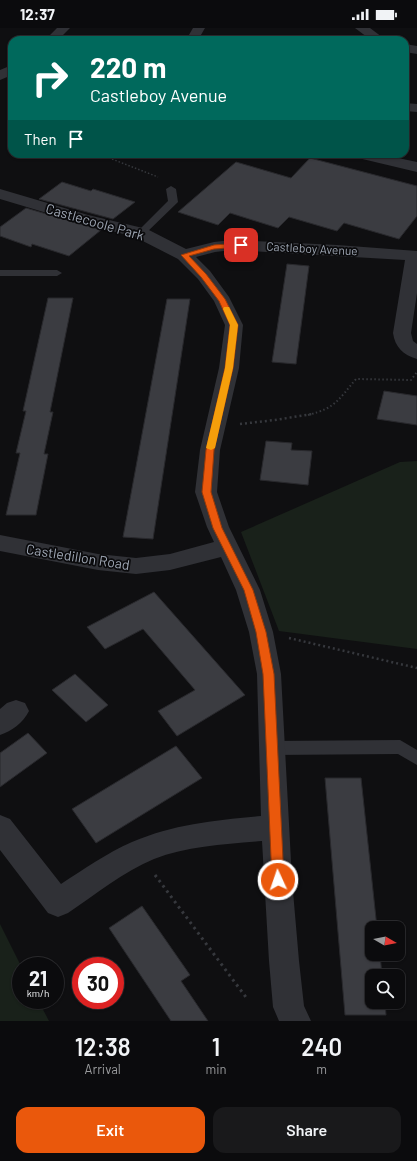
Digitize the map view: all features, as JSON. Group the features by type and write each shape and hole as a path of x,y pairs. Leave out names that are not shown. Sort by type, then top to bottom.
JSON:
{"street":[{"path":"55,36 64,28"},
{"path":"361,28 374,36"},
{"path":"390,158 417,167"},
{"name":"Castlecoole Park","path":"0,194 32,205 141,233 184,255 204,275 223,301 234,325 229,368 210,450 206,492 218,528 248,590 261,632 269,674 275,827 284,961 289,1007 295,1021"},
{"name":"Castleboy Avenue","path":"184,255 214,247 232,245 337,250 416,256"},
{"path":"416,256 402,333 404,343 417,353"},
{"name":"Castledillon Road","path":"0,543 98,562 136,566 170,562 227,547"},
{"path":"0,828 58,903 117,865 154,846 210,833 275,827"}],"lane":[{"path":"141,233 172,202 171,189"},
{"path":"0,273 57,273"},
{"path":"272,748 400,747 417,758"}],"path":[{"path":"109,158 166,180 171,189"},
{"path":"216,425 253,423 320,412 333,405 356,379 411,380 417,372"},
{"path":"261,632 417,668"},
{"path":"139,854 248,1000"}],"shaded area":[{"path":"417,461 417,649 279,631 241,532 400,462"},
{"path":"0,924 16,957 12,957 12,1009 43,1009 49,1021 0,1021"}],"building":[{"path":"310,158 417,186 417,216 399,239 344,223 337,231 289,217 278,228 230,213 218,225 178,212 236,162 291,178"},
{"path":"62,182 91,191 93,189 135,202 113,219 39,199"},
{"path":"26,208 101,230 69,256 32,244 31,247 0,236 0,227"},
{"path":"287,264 309,266 296,364 272,362"},
{"path":"48,298 73,298 50,412 53,412 44,454 48,454 36,515 6,515 20,453 16,453 26,411 23,411"},
{"path":"167,299 190,299 153,539 123,537"},
{"path":"384,391 417,396 417,425 377,419"},
{"path":"266,441 292,443 291,450 312,451 308,485 260,480"},
{"path":"154,592 245,695 177,736 158,711 195,690 143,629 105,649 87,627"},
{"path":"75,674 108,705 86,722 52,690"},
{"path":"28,733 47,753 0,787 0,753"},
{"path":"176,746 202,778 96,843 72,809"},
{"path":"325,778 361,778 376,921 365,921 365,961 381,961 381,969 365,969 365,1009 386,1009 386,1015 345,1015"},
{"path":"142,906 190,975 181,981 208,1021 171,1021 109,928"}],"slow traffic":[{"path":"211,448 229,368 234,325 227,309"}],"route":[{"path":"241,245 214,247 184,255 204,275 223,301 234,325 229,368 210,450 206,492 218,528 248,590 261,632 269,674 278,880"}]}
